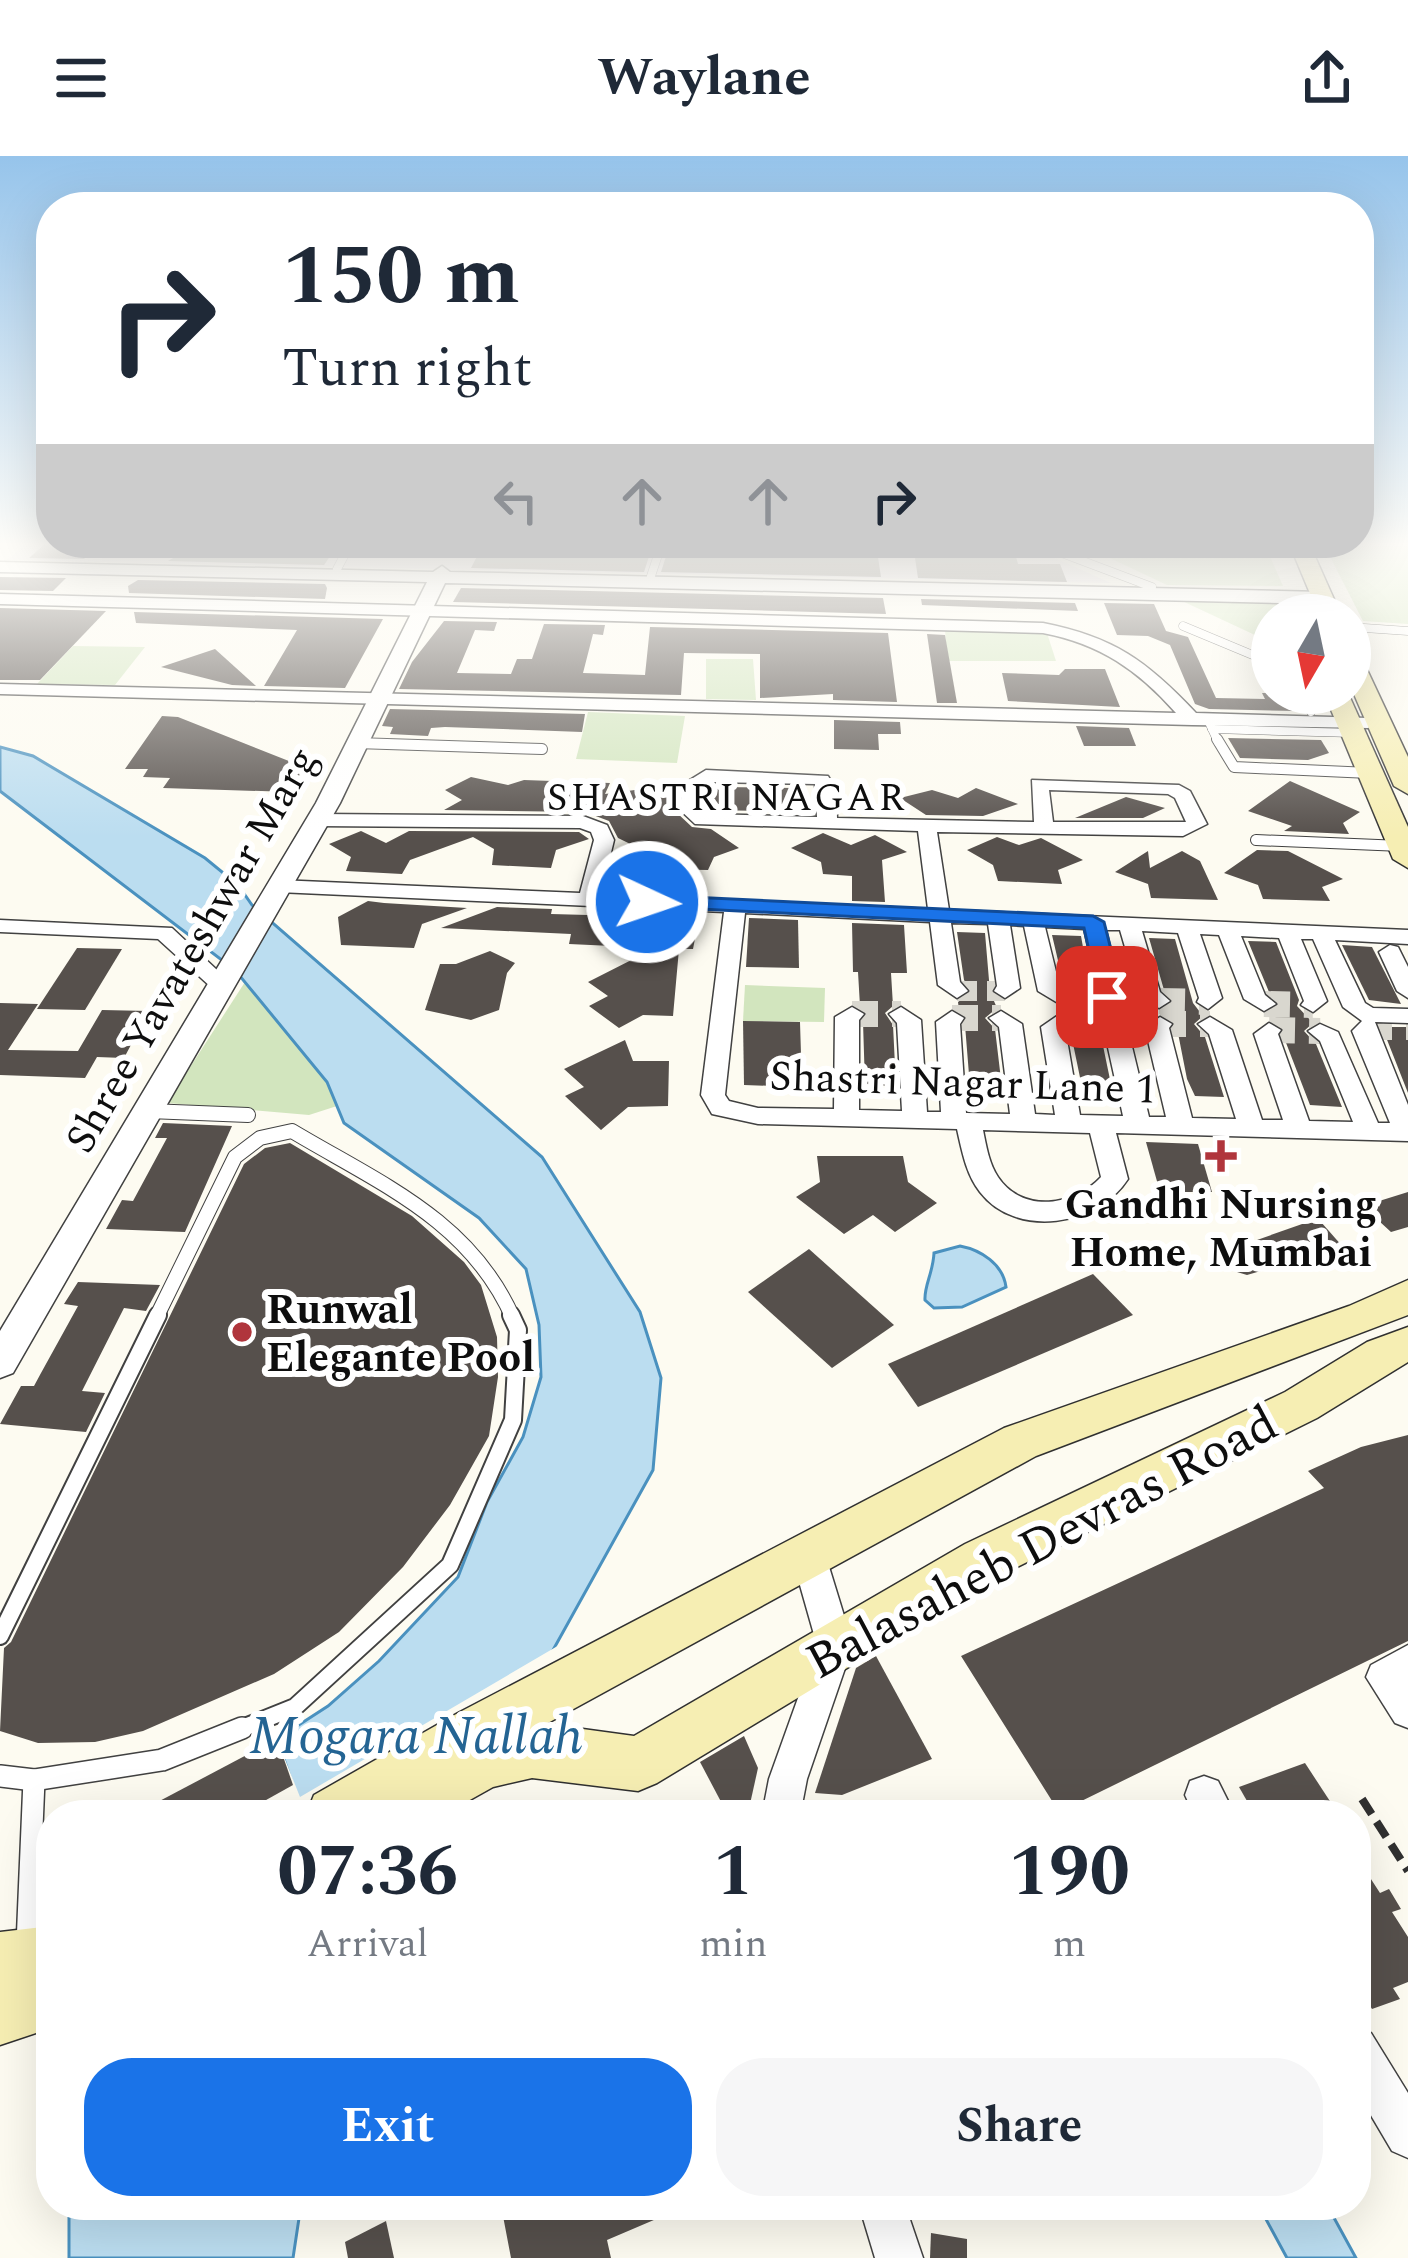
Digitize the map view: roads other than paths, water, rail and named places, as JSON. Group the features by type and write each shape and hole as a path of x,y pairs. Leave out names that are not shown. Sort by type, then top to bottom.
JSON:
{"main road":[{"path":"1351,714 1408,786"},
{"path":"1358,714 1370,773 1405,853"},
{"name":"Balasaheb Devras Road","path":"478,1746 508,1751 552,1748 638,1764 982,1560 1301,1405 1396,1349 1408,1296"},
{"name":"Balasaheb Devras Road","path":"365,1800 478,1746 1020,1442 1396,1349"},
{"path":"410,1800 478,1746"}],"street":[{"name":"Shree Yavateshwar Marg","path":"0,1363 318,820 408,641"},
{"path":"1099,641 1142,664 1204,723"},
{"path":"0,689 1360,726"},
{"path":"827,824 827,788 821,780 810,778 706,776 694,783 688,808 701,820 827,824 1044,829 1183,830 1197,824 1183,795 1172,788 1039,784 1044,829"},
{"path":"318,820 584,822 600,829 604,840 589,899"},
{"path":"927,827 949,986 957,991"},
{"path":"273,894 589,899 1321,933 1399,945 1408,991"},
{"name":"Shastri Nagar Lane 1","path":"735,906 713,1095 721,1108 758,1116 1407,1132"},
{"path":"998,918 1009,988 1005,992"},
{"path":"1034,920 1049,991 1058,996"},
{"path":"1093,922 1110,993 1107,997"},
{"path":"1129,924 1150,995 1160,1012 1157,1028 1181,1126"},
{"path":"0,926 164,933 222,978"},
{"path":"1187,927 1211,998 1209,1013 1220,1030 1252,1128"},
{"path":"1227,929 1255,999 1264,1004"},
{"path":"1287,932 1316,1001 1313,1005"},
{"path":"1321,933 1355,1007 1369,1015 1408,1016"},
{"path":"846,1118 848,1017 852,1013"},
{"path":"901,1014 909,1020 915,1119"},
{"path":"952,1018 948,1022 961,1121 992,1191 1008,1202 1058,1212 1081,1208 1115,1179 1101,1124"},
{"path":"1001,1018 1010,1024 1024,1123"},
{"path":"1057,1023 1053,1027 1069,1124"},
{"path":"1106,1024 1115,1030 1138,1125"},
{"path":"1366,1027 1407,1132"},
{"path":"1270,1030 1266,1034 1299,1129"},
{"path":"1320,1031 1330,1037 1370,1131"},
{"path":"784,1800 835,1645 808,1557"},
{"path":"1408,1662 1384,1677 1408,1710"},
{"path":"1371,2073 1408,2134"},
{"path":"887,2220 898,2258"}],"lane":[{"path":"1220,641 1251,654"},
{"path":"1204,723 1234,767 1370,773"},
{"path":"356,742 542,749"},
{"path":"1256,840 1405,853"},
{"path":"144,1111 248,1115"},
{"path":"0,1636 235,1157 260,1138 292,1131 440,1220 494,1277 518,1330 513,1420 450,1565 295,1707 162,1760 34,1780 0,1775"},
{"path":"26,1978 34,1780"}],"water":[{"name":"Mogara Nallah","path":"0,747 33,756 205,858 238,885 252,905 542,1157 640,1312 661,1378 653,1470 492,1760 325,1800 278,1800 293,1785 277,1739 328,1706 379,1661 458,1577 487,1502 523,1437 541,1377 539,1325 526,1269 479,1218 344,1123 327,1082 235,970 0,791"},
{"path":"960,1246 990,1259 1006,1287 962,1307 934,1308 925,1300 934,1253"},
{"path":"69,2220 299,2220 293,2258 69,2258"},
{"path":"1266,2220 1335,2220 1356,2258 1287,2258"}],"tunnel":[{"path":"957,991 1005,991"},
{"path":"1058,996 1107,997"},
{"path":"1159,1001 1208,1002"},
{"path":"1264,1004 1313,1005"},
{"path":"852,1014 901,1014"},
{"path":"952,1018 1001,1018"},
{"path":"1057,1023 1106,1024"},
{"path":"1160,1024 1210,1024"},
{"path":"1366,1027 1408,1027"},
{"path":"1269,1030 1320,1031"}],"place":[{"name":"Gandhi Nursing Home, Mumbai","path":"1221,1156"},
{"name":"Runwal Elegante Pool","path":"242,1332"}],"district":[{"name":"SHASTRI NAGAR","path":"727,796"}]}
